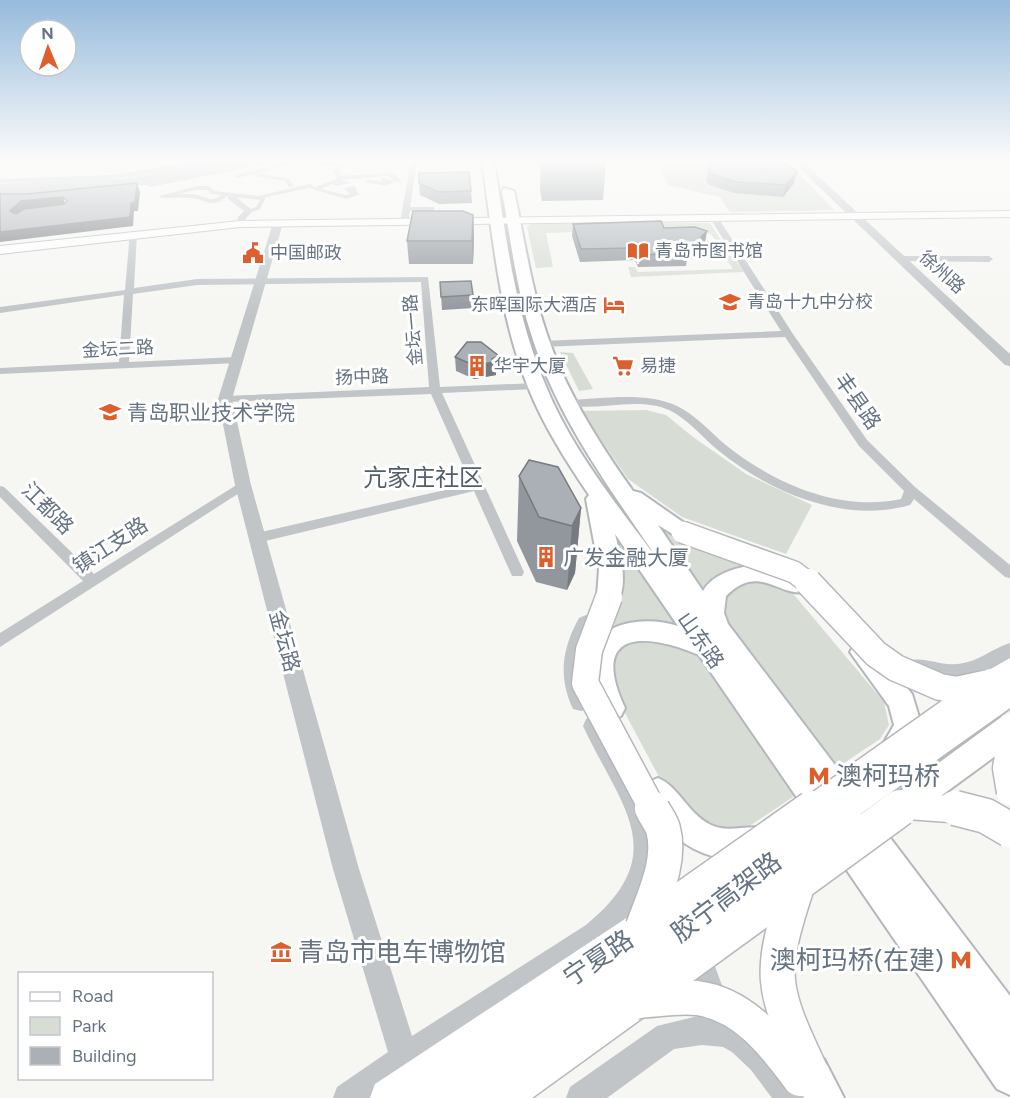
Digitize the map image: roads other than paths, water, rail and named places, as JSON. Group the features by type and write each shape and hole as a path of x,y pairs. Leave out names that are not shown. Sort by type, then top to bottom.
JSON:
{"highway":[{"name":"胶宁高架路","path":"439,1098 625,973 873,787 1004,684"},
{"name":"胶宁高架路","path":"497,1098 625,973 798,884 1010,728"}],"main road":[{"name":"山东路","path":"503,212 543,344 606,486"},
{"name":"山东路","path":"505,212 510,298 522,346 536,386 713,640 1010,1076"},
{"path":"0,250 240,224 405,216 506,221 1010,214"},
{"path":"606,486 651,511 682,532 799,576 818,590 876,654 896,668 922,681 957,690 1004,684"},
{"path":"606,486 611,569 609,597 590,645 584,667 585,683 663,829 666,849 664,869 644,927"},
{"path":"774,836 746,845 721,845 707,841 688,829 666,807 601,691 598,677 599,659 607,645 615,638 630,631 649,631 713,640 714,593 737,574 765,574 795,583 808,592 891,685 902,702 908,727 892,753"},
{"name":"山东路","path":"713,640 1010,1026"},
{"name":"宁夏路","path":"389,1098 625,973 644,927 892,753 1004,684"},
{"path":"1010,746 1006,754 1006,775 1010,792"},
{"path":"907,806 951,806 972,810 1010,830"},
{"path":"798,884 782,930 776,974 781,1004 807,1089"},
{"path":"625,973 738,1013 770,1038 807,1089"}],"street":[{"path":"240,224 248,212"},
{"name":"徐州路","path":"846,212 973,324 1010,362"},
{"name":"丰县路","path":"714,218 788,334 863,443 911,490 1010,573"},
{"name":"金坛路","path":"278,223 225,399 243,485 345,869 404,1057"},
{"path":"124,365 131,291 133,234"},
{"path":"900,259 989,259"},
{"name":"金坛一路","path":"0,310 197,282 425,279 435,390 517,572"},
{"path":"543,344 788,334"},
{"name":"金坛二路","path":"0,371 237,360"},
{"name":"扬中路","path":"225,399 536,386"},
{"path":"568,403 654,404 673,408 730,454 778,481 825,501 852,509 891,507 906,502 911,490"},
{"name":"镇江支路","path":"0,641 243,485"},
{"path":"257,538 478,486"},
{"path":"348,1098 404,1057 455,1028 603,928 642,876 648,849 645,826 576,691 571,674 574,652 597,593 606,486"},
{"name":"江都路","path":"0,490 92,581"},
{"path":"651,511 714,539 808,572 826,586 870,636 896,657 928,671 961,673 976,671 1010,651"},
{"path":"961,673 966,693 987,717 1010,734"},
{"path":"632,892 649,894 664,900 698,955 710,991 703,1031"},
{"path":"581,1098 667,1036 703,1031 725,1032 771,1069 807,1089"}],"place":[{"name":"青岛市图书馆","path":"638,251"},
{"name":"中国邮政","path":"253,253"},
{"name":"青岛十九中分校","path":"730,302"},
{"name":"东晖国际大酒店","path":"614,305"},
{"name":"华宇大厦","path":"477,366"},
{"name":"易捷","path":"623,366"},
{"name":"青岛职业技术学院","path":"110,412"},
{"name":"广发金融大厦","path":"546,557"},
{"name":"澳柯玛桥","path":"819,776"},
{"name":"青岛市电车博物馆","path":"281,952"},
{"name":"澳柯玛桥(在建)","path":"961,960"}],"district":[{"name":"亢家庄社区","path":"423,477"}]}
